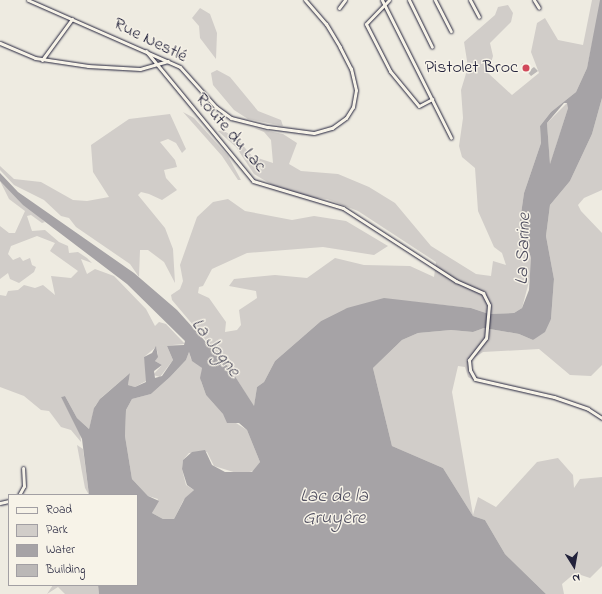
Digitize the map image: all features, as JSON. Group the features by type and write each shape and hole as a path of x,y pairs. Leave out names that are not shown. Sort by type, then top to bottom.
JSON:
{"street":[{"name":"Rue Nestlé","path":"28,0 168,61 188,73 216,107 231,118 300,132 332,128 346,118 353,107 355,80 330,30 305,0"},
{"path":"339,8 345,0"},
{"path":"389,0 382,1 366,24 369,31 390,72 419,106 432,99"},
{"path":"409,0 432,47"},
{"path":"435,0 451,31"},
{"path":"470,0 479,18"},
{"path":"534,0 539,8"},
{"path":"382,1 451,138"},
{"path":"42,60 72,19"},
{"path":"0,43 42,60 132,69 157,66 168,61"},
{"name":"Route du Lac","path":"146,51 253,181 343,208 456,281 480,292 489,307 486,337 469,358 470,370 476,379 554,397 588,409 602,418"},
{"path":"20,494 24,486 23,468"}],"green space":[{"path":"592,0 600,0 600,6 587,68 576,92 551,112 540,126 541,143 524,193 520,221 531,258 531,274 522,308 514,313 489,314 471,308 405,301 345,309 321,321 275,361 264,382 257,387 254,407 231,370 172,300 171,295 180,289 183,281 180,265 197,217 213,202 228,199 245,211 292,220 314,216 346,221 388,246 374,255 323,247 247,253 212,269 203,286 199,287 198,293 209,298 226,322 225,332 237,330 241,325 239,310 257,298 256,291 229,286 234,279 275,275 307,278 335,258 364,265 410,266 434,277 436,262 358,211 327,199 306,197 274,186 254,174 236,147 218,131 223,130 239,141 252,156 273,163 271,140 264,132 254,128 283,134 297,143 289,164 301,171 338,174 369,187 395,203 431,246 476,274 491,276 493,261 506,265 502,253 494,247 478,211 475,168 462,157 459,146 463,118 461,90 468,67 464,42 495,15 498,7 508,5 513,13 511,22 490,43 493,56 488,73 512,95 539,73 531,52 537,23 545,18 558,40 583,45"},
{"path":"200,8 210,14 217,33 216,59 200,38 199,26 192,18"},
{"path":"217,70 230,77 258,111 281,120 283,126 248,119 234,110 213,85 211,73"},
{"path":"602,98 602,190 584,198 578,205 581,211 602,233 602,365 591,376 570,375 539,349 483,352 471,360 469,366 470,374 479,383 468,377 465,367 458,366 452,392 473,515 478,497 496,507 537,462 558,458 573,475 574,488 580,479 602,477 602,566 590,578 575,573 562,584 564,594 546,594 505,554 485,520 473,516 443,468 392,446 373,368 402,340 418,333 451,330 473,332 484,328 519,334 533,340 551,319 554,279 546,236 550,205 570,181 592,134"},
{"path":"568,102 568,108 550,165 547,123"},
{"path":"183,112 194,118 228,156 241,180 238,180 222,156"},
{"path":"170,114 186,149 182,153 176,143 168,139 160,142 175,160 177,167 164,170 166,178 177,190 162,200 141,192 138,195 165,228 173,249 175,283 164,262 148,250 140,250 139,277 130,264 76,227 69,218 61,216 44,200 14,185 0,170 0,166 14,179 41,182 73,200 87,201 109,197 93,172 91,145 129,119"},
{"path":"0,181 45,222 42,223 31,215 27,216 32,231 45,230 59,242 68,246 69,253 78,252 87,258 92,263 81,259 87,274 95,269 114,276 146,309 155,326 159,322 166,324 185,344 160,346 167,346 173,360 160,377 153,375 162,365 155,361 158,354 156,347 144,357 148,380 135,387 128,385 130,373 102,397 95,406 89,429 77,418 65,396 61,397 80,432 81,442 71,430 61,427 49,411 41,410 24,396 0,387 0,295 6,296 8,291 18,290 24,285 35,288 43,285 55,295 51,276 71,278 78,271 50,251 55,243 37,236 11,246 8,254 13,260 20,257 23,261 30,258 32,265 36,267 34,272 19,283 10,279 8,273 0,279 0,226 9,233 15,233 25,211 9,199"},
{"path":"189,352 191,359 202,368 201,381 206,395 225,416 247,430 260,462 254,471 240,474 214,466 207,452 189,453 183,460 182,469 186,485 194,490 183,501 174,519 163,519 152,513 158,499 148,496 132,479 125,436 126,410 132,399 151,394 170,377 186,360"},
{"path":"77,445 83,449 89,494 85,488"},
{"path":"52,586 98,586 99,594 65,594 58,587 47,594"}],"water":[{"name":"Lac de la Gruyère","path":"600,0 602,0 602,98 592,134 570,181 550,205 546,236 554,279 551,319 545,332 533,340 519,334 484,328 473,332 451,330 418,333 402,340 373,368 392,446 443,468 473,516 485,520 505,554 546,594 99,594 98,586 138,586 138,494 89,494 82,439 61,397 65,396 77,418 89,429 94,408 100,399 130,373 128,385 135,387 146,382 144,357 152,353 156,346 158,357 155,361 162,365 154,371 155,378 162,376 173,360 167,346 160,346 184,345 185,341 127,284 23,205 0,181 0,173 18,192 134,273 177,310 231,370 254,406 257,387 264,382 275,361 321,321 347,308 384,298 471,308 489,314 514,313 522,308 529,290 531,258 520,221 524,193 541,143 540,126 551,112 576,92 587,68","holes":["564,103 567,103 568,108 550,164 547,123","189,352 192,361 202,368 200,378 206,395 223,414 227,423 239,423 247,430 260,462 252,472 225,472 212,465 205,450 192,452 183,460 182,469 187,485 194,490 185,498 174,519 163,519 152,513 159,501 148,496 132,479 125,436 126,410 132,399 151,394 170,377 186,360"]}],"building":[{"name":"Pistolet Broc","path":"523,63 530,70 534,67 538,71 531,76 521,65"}],"place":[{"name":"Pistolet Broc","path":"526,68"}],"water label":[{"name":"La Sarine","path":"524,249"},
{"name":"La Jogne","path":"215,348"}]}
